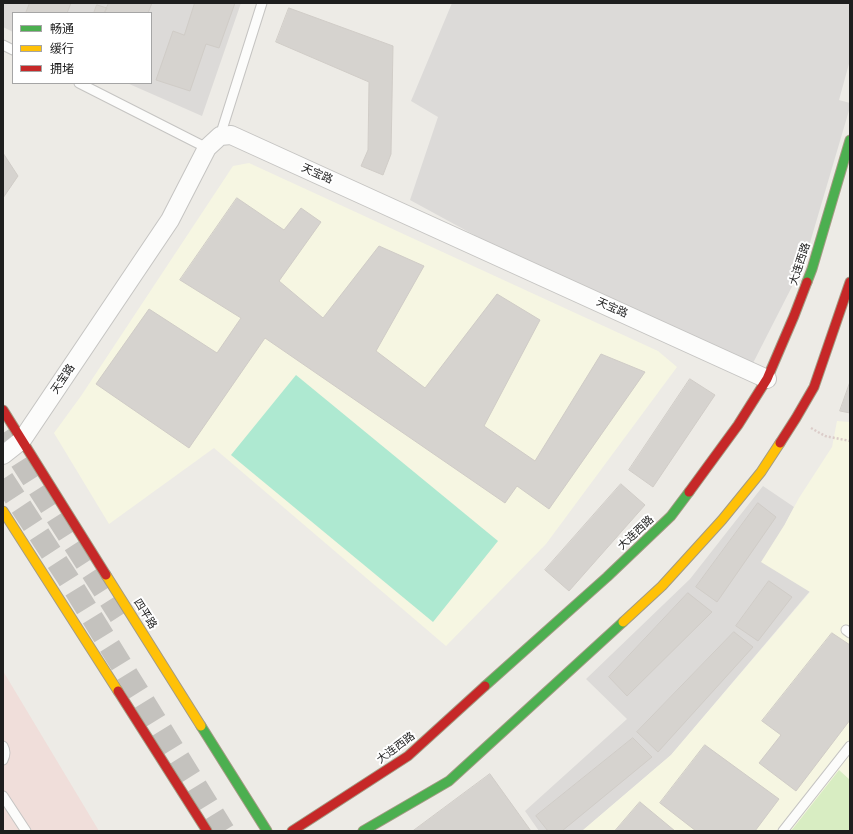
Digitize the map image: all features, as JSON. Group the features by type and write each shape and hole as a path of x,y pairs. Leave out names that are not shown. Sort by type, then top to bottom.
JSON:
{"main road":[{"name":"大连西路","path":"292,831 408,756 607,577 671,516 738,425 767,379 812,269 850,140"},
{"path":"363,831 449,781 662,586 722,520 761,472 814,387 850,282"},
{"name":"四平路","path":"3,410 267,831"},
{"path":"3,511 207,831"}],"street":[{"name":"天宝路","path":"3,455 22,440 170,220 213,142 231,135 767,379"}],"lane":[{"path":"81,84 213,142 262,3"},
{"path":"3,45 12,50"},
{"path":"3,746 5,749 5,756 3,760"},
{"path":"783,831 850,746"},
{"path":"3,796 26,831"}],"path":[{"path":"796,418 825,436 850,441"}],"shaded area":[{"path":"3,3 241,3 202,116 129,84 152,84 152,12 12,12 12,32 3,27"},
{"path":"452,3 850,3 850,60 839,100 850,103 850,107 804,263 752,365 498,248 410,200 438,117 411,101"},
{"path":"249,163 658,351 677,367 546,544 446,646 214,448 109,524 54,433 81,396 233,166"},
{"path":"837,421 850,422 850,831 582,831 671,755 810,592 761,562 785,524 799,498 832,447"},
{"path":"763,486 794,507 785,524 810,591 671,755 582,831 539,831 525,811 627,719 586,679 690,579"},
{"path":"3,671 99,831 3,831"}],"green space":[{"path":"296,375 498,541 433,622 231,455"},
{"path":"839,770 850,780 850,831 791,831"}],"building":[{"path":"30,3 71,3 67,12 26,12"},
{"path":"109,3 152,3 148,12 105,12"},
{"path":"195,3 235,3 219,48 206,44 190,91 156,80 173,31 184,35"},
{"path":"97,5 107,8 105,12 94,12"},
{"path":"289,8 393,46 391,154 383,175 361,166 368,150 369,82 276,42"},
{"path":"3,153 18,176 3,198"},
{"path":"237,198 284,230 301,208 321,222 279,281 323,318 379,246 424,266 376,351 425,388 497,294 540,320 484,426 535,461 601,354 645,372 549,509 517,486 505,503 265,338 189,448 96,384 149,309 217,353 241,318 180,280"},
{"path":"690,379 715,395 653,487 629,470"},
{"path":"850,382 850,413 840,411"},
{"path":"621,484 645,505 569,591 545,570"},
{"path":"758,503 776,517 717,602 696,587"},
{"path":"769,581 792,597 758,641 736,626"},
{"path":"688,593 712,612 627,696 609,677"},
{"path":"734,632 753,647 658,752 637,732"},
{"path":"832,633 850,645 850,720 796,791 759,763 781,735 762,721"},
{"path":"633,738 652,757 562,831 548,831 536,816"},
{"path":"705,745 779,799 755,831 696,831 660,803"},
{"path":"490,774 531,831 413,831"},
{"path":"640,802 675,831 615,831"}],"tunnel":[{"path":"3,433 120,616"},
{"path":"3,479 67,577 224,831"}],"traffic: fast":[{"path":"807,282 850,140"},
{"path":"485,686 607,577 671,516 689,492"},
{"path":"363,831 449,781 623,622"},
{"path":"201,726 267,831"}],"traffic: slow":[{"path":"623,622 662,586 722,520 761,472 780,443"},
{"path":"3,511 118,691"},
{"path":"106,575 201,726"}],"traffic: jam":[{"path":"689,492 738,425 767,379 807,282"},
{"path":"780,443 814,387 850,282"},
{"path":"3,410 106,575"},
{"path":"292,831 408,756 485,686"},
{"path":"118,691 207,831"}]}
